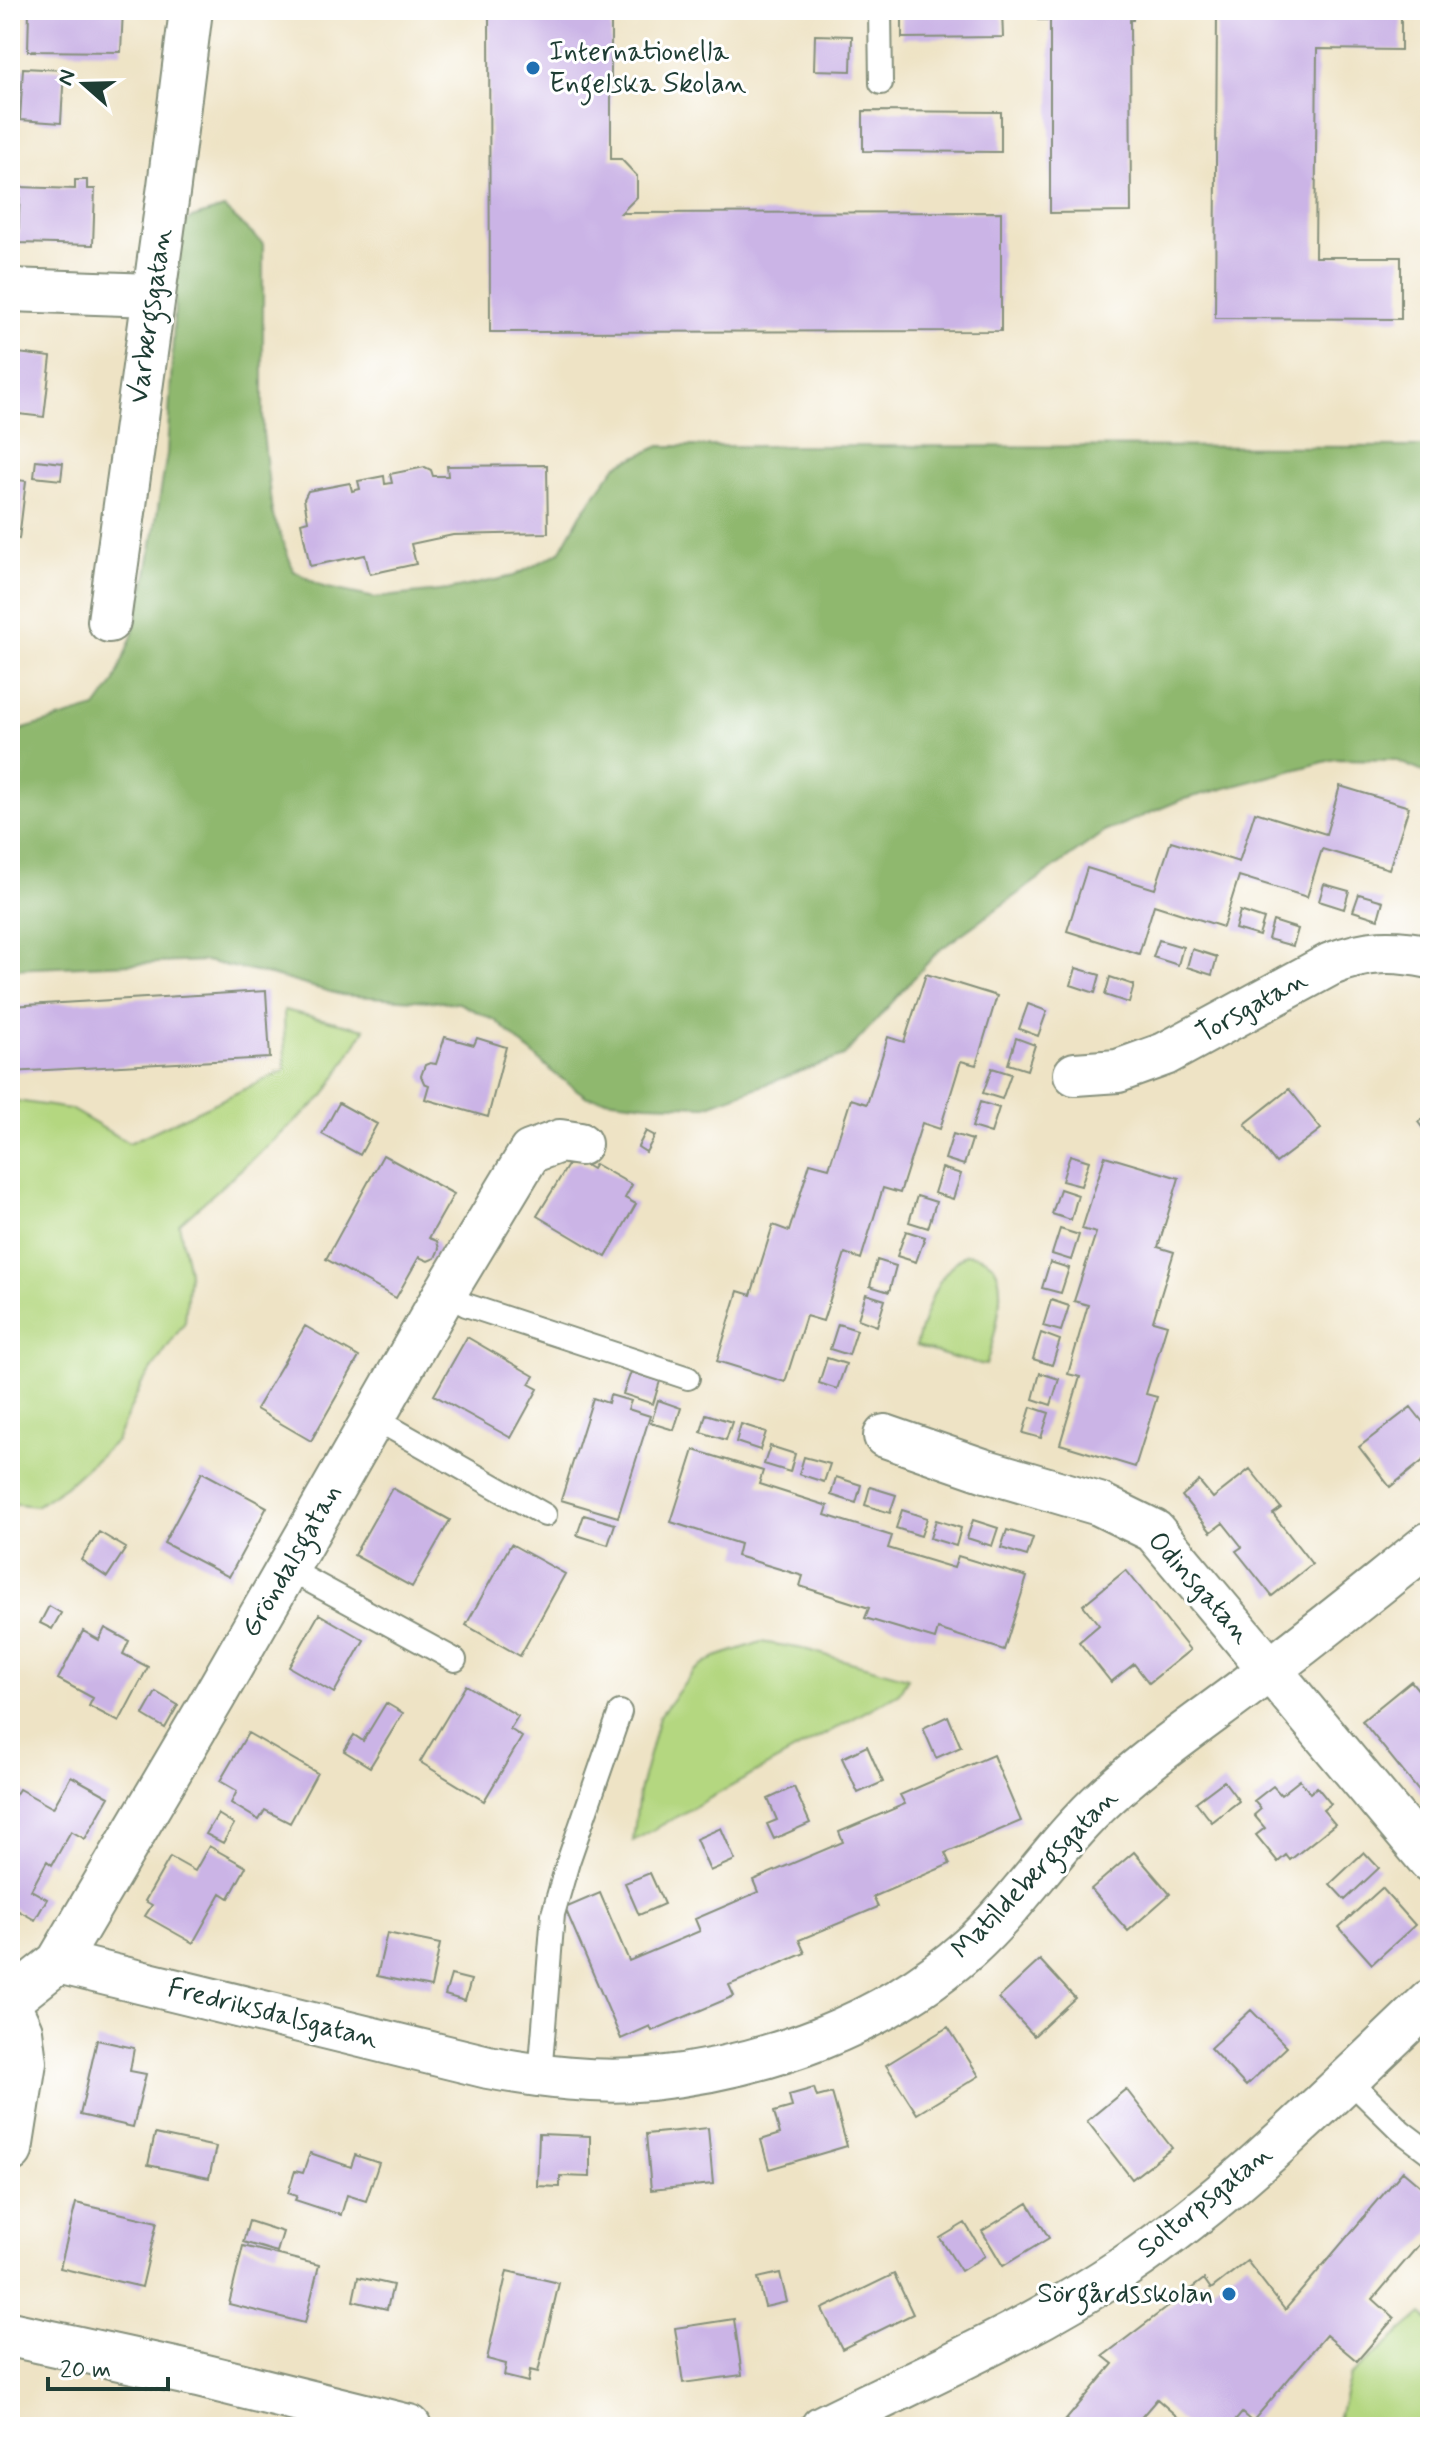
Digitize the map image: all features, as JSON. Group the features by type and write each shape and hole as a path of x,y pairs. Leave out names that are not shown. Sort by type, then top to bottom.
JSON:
{"street":[{"name":"Varbergsgatan","path":"109,621 191,10"},
{"path":"10,290 153,295"},
{"name":"Torsgatan","path":"1075,1074 1118,1071 1165,1054 1355,954 1382,950 1430,957"},
{"name":"Gröndalsgatan","path":"10,2000 58,1962 445,1293 530,1152 560,1141 580,1144"},
{"name":"Odinsgatan","path":"885,1436 986,1471 1099,1504 1154,1531 1430,1861"},
{"name":"Matildebergsgatan","path":"488,2067 585,2080 649,2079 776,2055 841,2031 893,2003 936,1975 970,1947 1001,1916 1076,1825 1135,1771 1271,1669 1430,1543"},
{"name":"Fredriksdalsgatan","path":"58,1962 488,2067"},
{"name":"Soltorpsgatan","path":"822,2427 984,2350 1124,2268 1261,2161 1430,2001"},
{"path":"10,2009 20,2031 24,2062 10,2150"},
{"path":"10,2334 198,2375 399,2424"}],"lane":[{"path":"880,10 881,83"},
{"path":"445,1293 466,1305 688,1378"},
{"path":"374,1418 545,1515"},
{"path":"288,1569 455,1660"},
{"path":"540,2076 553,1914 620,1712"},
{"path":"1348,2079 1401,2131 1430,2153"}],"green space":[{"path":"224,208 263,244 263,433 272,513 294,571 323,587 375,598 448,590 514,576 560,552 581,514 617,465 660,446 1430,447 1430,775 1395,760 1335,759 1181,800 1104,832 938,951 844,1056 706,1106 647,1104 587,1097 555,1074 496,1021 459,1003 341,995 205,961 10,969 10,733 96,708 114,683 132,636 147,574 167,454 179,229 192,218"},
{"path":"284,1010 365,1029 324,1096 179,1224 189,1272 185,1322 141,1385 116,1441 66,1486 36,1506 10,1503 10,1105 17,1101 70,1109 129,1143 285,1070"},
{"path":"966,1254 988,1261 998,1276 1000,1301 986,1365 916,1346 939,1283 955,1262"},
{"path":"761,1642 804,1649 908,1678 899,1693 633,1841 639,1792 659,1717 694,1671 716,1657"},
{"path":"1422,2314 1430,2321 1430,2427 1336,2427 1350,2376"}],"building":[{"path":"29,10 123,10 121,52 28,51"},
{"path":"489,10 611,10 611,159 621,159 637,176 637,197 621,213 1001,212 1001,331 490,332"},
{"path":"902,10 1002,10 1003,37 902,38"},
{"path":"1038,10 1133,10 1133,20 1130,20 1131,212 1050,213 1050,20 1038,20"},
{"path":"1217,10 1401,10 1401,50 1317,49 1315,257 1401,257 1401,319 1215,318"},
{"path":"815,35 852,36 851,71 814,70"},
{"path":"23,68 64,70 61,123 20,120"},
{"path":"863,111 1001,112 1001,152 863,151"},
{"path":"75,180 87,180 87,189 95,189 93,245 18,243 20,187 75,189"},
{"path":"10,352 51,357 44,417 10,413"},
{"path":"36,460 63,463 61,480 34,477"},
{"path":"547,465 548,533 453,535 411,544 416,564 370,574 365,555 310,566 301,523 308,521 304,499 308,491 350,483 352,491 360,489 358,481 384,476 385,484 392,483 390,474 425,467 431,470 433,476 448,476 447,466"},
{"path":"10,479 26,481 19,539 10,537"},
{"path":"10,612 19,613 12,673 10,673"},
{"path":"1340,786 1409,807 1389,869 1322,849 1307,897 1239,876 1223,927 1154,905 1139,954 1067,931 1087,868 1155,889 1171,841 1239,862 1255,812 1326,834"},
{"path":"1324,884 1349,891 1344,909 1319,901"},
{"path":"1359,894 1383,901 1378,919 1353,911"},
{"path":"1240,911 1264,919 1259,936 1235,929"},
{"path":"1273,921 1298,929 1293,946 1268,939"},
{"path":"1159,940 1183,947 1178,965 1153,957"},
{"path":"1192,949 1217,957 1212,975 1187,967"},
{"path":"1076,968 1100,975 1095,993 1071,985"},
{"path":"926,974 997,996 976,1065 961,1061 940,1129 922,1123 900,1193 883,1188 861,1259 845,1253 823,1321 806,1316 785,1382 717,1361 738,1291 751,1295 773,1225 789,1231 810,1163 829,1168 851,1099 867,1104 888,1037 904,1042"},
{"path":"1110,977 1134,985 1129,1003 1105,995"},
{"path":"266,991 270,1058 10,1072 10,1006"},
{"path":"1028,1004 1047,1011 1038,1036 1019,1029"},
{"path":"445,1037 474,1045 477,1038 506,1047 488,1117 425,1099 429,1085 424,1083 421,1076 425,1065 436,1064"},
{"path":"1016,1038 1035,1045 1027,1070 1008,1064"},
{"path":"992,1068 1011,1074 1002,1099 983,1093"},
{"path":"1289,1089 1321,1129 1276,1163 1245,1124"},
{"path":"980,1102 999,1108 991,1133 972,1127"},
{"path":"339,1103 377,1124 360,1155 322,1134"},
{"path":"1430,1113 1430,1138 1418,1122"},
{"path":"646,1131 655,1136 646,1152 638,1147"},
{"path":"953,1134 972,1140 964,1165 945,1159"},
{"path":"383,1155 454,1194 429,1238 437,1241 439,1249 435,1258 428,1261 419,1257 396,1298 326,1259"},
{"path":"1070,1155 1089,1161 1081,1186 1062,1181"},
{"path":"1105,1156 1179,1178 1158,1247 1174,1252 1153,1321 1167,1325 1146,1394 1157,1397 1135,1467 1060,1444 1080,1377 1068,1374 1088,1305 1074,1301 1096,1233 1082,1229"},
{"path":"580,1162 592,1169 595,1164 632,1185 625,1198 636,1204 606,1257 537,1216 568,1165"},
{"path":"942,1168 961,1174 953,1199 934,1193"},
{"path":"1060,1189 1078,1195 1071,1220 1052,1214"},
{"path":"917,1196 936,1202 928,1228 909,1222"},
{"path":"1060,1229 1079,1235 1071,1260 1052,1254"},
{"path":"906,1231 925,1237 916,1262 897,1256"},
{"path":"877,1260 896,1266 889,1292 870,1286"},
{"path":"1050,1262 1069,1268 1061,1293 1042,1288"},
{"path":"866,1294 885,1300 877,1326 858,1319"},
{"path":"1051,1300 1069,1306 1061,1331 1043,1326"},
{"path":"838,1324 857,1330 849,1355 830,1349"},
{"path":"305,1326 359,1357 311,1441 256,1409"},
{"path":"1041,1333 1060,1340 1052,1365 1033,1359"},
{"path":"467,1337 534,1376 529,1384 538,1389 511,1438 434,1395"},
{"path":"827,1358 846,1364 837,1389 819,1383"},
{"path":"631,1372 660,1381 653,1404 623,1394"},
{"path":"1040,1373 1059,1379 1051,1405 1033,1399"},
{"path":"610,1395 631,1401 628,1409 650,1416 618,1517 561,1500 593,1398 608,1403"},
{"path":"658,1400 681,1408 674,1430 651,1423"},
{"path":"1031,1407 1049,1413 1041,1438 1023,1433"},
{"path":"1411,1407 1430,1431 1430,1455 1390,1487 1359,1447"},
{"path":"706,1414 732,1422 726,1440 701,1432"},
{"path":"741,1424 766,1432 760,1450 736,1442"},
{"path":"770,1446 795,1454 790,1472 764,1464"},
{"path":"694,1450 763,1471 759,1484 828,1506 825,1515 892,1536 888,1548 954,1568 958,1556 1027,1577 1004,1650 938,1629 935,1639 865,1618 869,1608 800,1586 803,1576 737,1556 740,1544 671,1522"},
{"path":"804,1457 830,1464 824,1482 799,1474"},
{"path":"1250,1469 1281,1508 1273,1514 1312,1564 1272,1596 1236,1551 1242,1547 1223,1523 1211,1532 1182,1496 1199,1481 1213,1498"},
{"path":"202,1472 267,1507 229,1577 164,1543"},
{"path":"836,1477 861,1485 856,1503 831,1495"},
{"path":"870,1487 896,1495 890,1513 865,1505"},
{"path":"392,1488 450,1520 412,1587 354,1555"},
{"path":"902,1510 927,1518 921,1536 896,1528"},
{"path":"584,1515 615,1524 608,1545 577,1535"},
{"path":"936,1520 961,1528 956,1546 930,1538"},
{"path":"973,1520 998,1528 992,1546 967,1538"},
{"path":"1007,1530 1033,1538 1027,1556 1001,1548"},
{"path":"99,1532 126,1548 107,1577 81,1560"},
{"path":"511,1544 565,1574 520,1656 466,1625"},
{"path":"1126,1570 1190,1650 1149,1683 1134,1664 1111,1682 1079,1642 1099,1625 1083,1605"},
{"path":"49,1606 61,1613 52,1629 40,1623"},
{"path":"319,1614 364,1640 334,1693 289,1667"},
{"path":"105,1628 129,1641 123,1654 148,1667 119,1722 89,1706 93,1698 58,1679 83,1631 99,1640"},
{"path":"1411,1681 1430,1704 1430,1805 1362,1721"},
{"path":"466,1685 518,1716 510,1729 522,1737 484,1801 420,1762"},
{"path":"156,1692 178,1705 165,1728 143,1715"},
{"path":"386,1703 403,1713 370,1767 344,1751 354,1735 363,1741"},
{"path":"948,1716 961,1747 936,1758 923,1728"},
{"path":"248,1733 317,1773 290,1823 265,1810 259,1820 231,1803 237,1791 220,1781"},
{"path":"867,1746 883,1782 858,1793 842,1758"},
{"path":"993,1755 1021,1821 945,1853 950,1864 873,1897 878,1907 799,1940 805,1953 729,1985 734,1996 652,2031 650,2026 621,2039 565,1908 600,1893 629,1961 700,1931 695,1919 758,1892 753,1880 843,1842 839,1832 905,1804 900,1795"},
{"path":"71,1776 109,1797 85,1839 71,1831 52,1865 47,1861 31,1890 47,1899 35,1920 10,1906 10,1795 14,1797 19,1789 53,1808"},
{"path":"1300,1780 1310,1793 1317,1787 1331,1804 1323,1810 1335,1824 1290,1860 1286,1855 1278,1862 1256,1835 1265,1828 1254,1815 1261,1809 1254,1801 1273,1786 1281,1795"},
{"path":"1224,1781 1239,1801 1212,1822 1196,1802"},
{"path":"794,1787 810,1823 774,1839 767,1824 777,1820 768,1799"},
{"path":"218,1814 234,1824 223,1843 206,1834"},
{"path":"721,1828 735,1860 710,1871 696,1839"},
{"path":"209,1846 246,1867 229,1898 221,1893 193,1943 145,1916 152,1905 145,1901 170,1857 195,1871"},
{"path":"1134,1852 1170,1894 1128,1931 1091,1889"},
{"path":"1364,1852 1379,1868 1345,1900 1330,1884"},
{"path":"650,1873 664,1904 639,1915 625,1883"},
{"path":"1382,1888 1415,1925 1372,1964 1339,1927"},
{"path":"387,1933 440,1944 431,1987 377,1976"},
{"path":"1040,1960 1075,1998 1034,2036 999,1998"},
{"path":"451,1975 471,1980 465,2001 445,1995"},
{"path":"1251,2010 1287,2047 1246,2086 1210,2048"},
{"path":"948,2027 979,2076 917,2114 886,2065"},
{"path":"97,2040 134,2048 130,2071 146,2074 133,2127 80,2115"},
{"path":"814,2088 817,2097 832,2093 847,2146 769,2169 761,2140 780,2134 774,2112 792,2107 789,2095"},
{"path":"1126,2089 1172,2148 1132,2179 1087,2121"},
{"path":"708,2128 713,2184 651,2190 646,2134"},
{"path":"155,2134 216,2147 209,2178 148,2165"},
{"path":"539,2134 590,2136 590,2177 560,2176 560,2187 537,2186"},
{"path":"310,2153 351,2167 355,2155 379,2163 366,2201 347,2195 341,2215 295,2200 297,2196 288,2193 295,2171 303,2173"},
{"name":"Sörgårdsskolan","path":"1403,2171 1430,2194 1430,2232 1373,2299 1394,2318 1357,2361 1326,2335 1252,2422 1242,2413 1230,2427 1189,2427 1157,2399 1133,2427 1060,2427 1113,2364 1103,2356 1204,2279 1211,2289 1247,2261 1285,2310"},
{"path":"76,2203 157,2222 142,2287 60,2268"},
{"path":"1028,2203 1049,2238 1003,2266 982,2231"},
{"path":"249,2221 283,2232 277,2252 243,2242"},
{"path":"965,2223 985,2256 961,2271 940,2238"},
{"path":"243,2246 319,2265 305,2323 229,2304"},
{"path":"507,2271 559,2283 538,2372 530,2370 528,2382 504,2376 506,2364 487,2359"},
{"path":"780,2273 787,2302 765,2307 758,2278"},
{"path":"894,2274 913,2314 842,2349 822,2309"},
{"path":"358,2277 393,2285 387,2309 353,2301"},
{"path":"734,2319 742,2375 683,2383 675,2328"}],"place":[{"name":"Internationella Engelska Skolan","path":"533,68"},
{"name":"Sörgårdsskolan","path":"1229,2294"}]}
